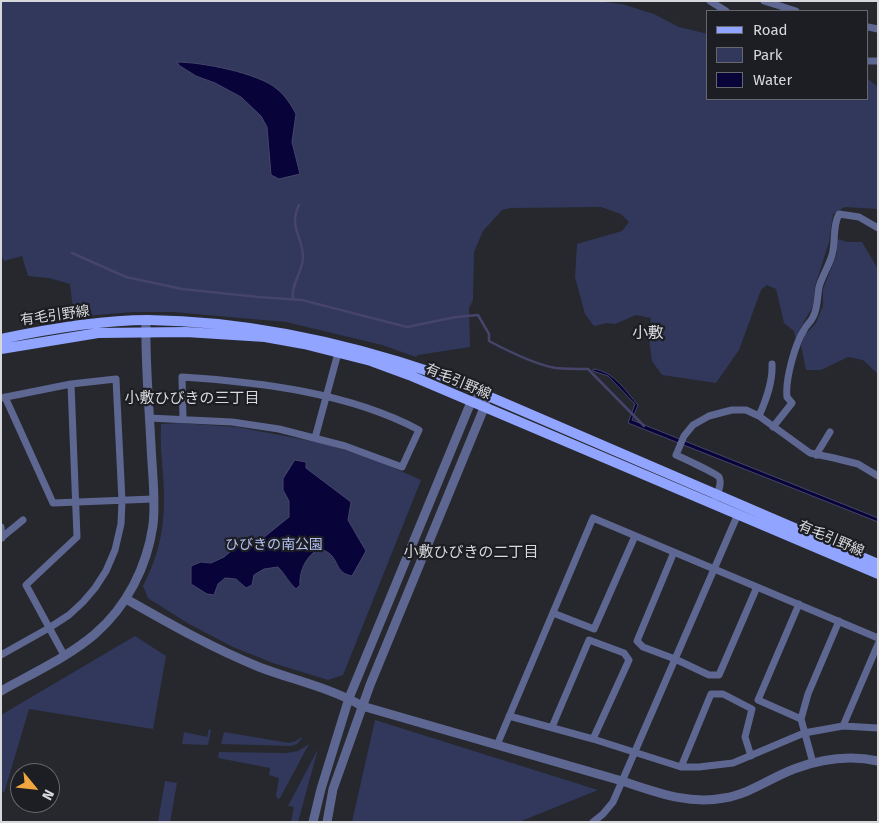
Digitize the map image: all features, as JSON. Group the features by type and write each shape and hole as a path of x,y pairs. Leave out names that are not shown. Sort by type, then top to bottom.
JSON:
{"main road":[{"name":"有毛引野線","path":"1,339 83,326 146,320 199,322 292,334 387,357 437,374 486,395 715,500 738,514 878,574"},
{"name":"有毛引野線","path":"1,349 98,333 146,331 265,337 304,344 371,361 484,408 878,564"}],"street":[{"path":"710,1 724,10"},
{"path":"764,1 793,10"},
{"path":"773,427 792,403 787,397 789,377 803,330 813,318 818,306 819,287 833,255 836,218 839,214 859,217 878,228"},
{"path":"1,691 64,655 94,635 126,599 143,565 153,524 146,320"},
{"path":"316,438 338,353"},
{"path":"759,416 767,397 773,372 772,364"},
{"path":"149,418 183,420 232,422 279,429 345,446 402,467 419,430 403,422 326,397 253,383 182,377 183,420"},
{"path":"1,655 69,615 96,588 115,550 121,524 122,501 116,379 71,384 3,397 53,503 76,503 122,501 153,499"},
{"path":"64,655 26,585 77,537 71,384"},
{"path":"313,822 321,789 349,698 471,402 486,395"},
{"path":"327,822 333,789 362,706 484,408 486,395"},
{"path":"715,500 720,482 716,474 676,455 684,436 693,425 709,416 732,410 746,410 759,416 810,453 858,464 878,476"},
{"path":"816,454 830,432"},
{"path":"594,822 613,802 738,514"},
{"path":"497,745 593,518 878,638"},
{"path":"2,538 23,520"},
{"path":"1,527 2,538"},
{"path":"553,613 594,629 635,536"},
{"path":"674,552 637,641 643,647 709,675 719,675 757,587"},
{"path":"126,599 191,636 234,657 349,698 362,706 686,800 724,798 745,793 793,769 813,763 840,758 864,758 878,761"},
{"path":"799,604 758,700 801,719"},
{"path":"813,763 801,719 808,694 839,621"},
{"path":"552,727 589,640 624,653 629,660 592,739"},
{"path":"843,726 878,644"},
{"path":"681,767 711,694 723,694 752,709 745,738 750,756"},
{"path":"509,716 552,727 681,767 717,766 733,763 804,734 843,726 878,728"}],"green space":[{"path":"1,1 594,1 622,4 654,14 679,27 706,34 706,100 869,100 869,80 878,87 878,209 845,207 833,214 829,242 815,286 813,306 801,327 796,341 794,331 784,323 776,289 767,285 761,290 739,350 716,383 662,375 652,361 649,339 651,318 636,315 615,324 607,323 594,326 585,314 575,277 577,244 622,231 629,222 621,214 601,207 510,208 502,210 483,231 474,252 473,300 469,308 470,347 418,355 416,357 382,345 286,322 173,312 133,312 74,317 70,284 49,278 28,276 22,256 4,261 1,254"},
{"path":"837,239 848,242 862,242 878,269 878,374 863,360 848,357 821,370 806,370 801,345 805,335 816,323 823,306 823,289 837,254"},
{"name":"ひびきの南公園","path":"179,423 237,427 322,443 376,460 421,480 343,675 328,680 273,663 233,647 189,624 148,598 143,586 154,562 159,545 164,508 161,424"},
{"path":"135,636 166,656 153,729 29,709 13,763 10,763 10,773 4,793 1,790 1,715"},
{"path":"375,720 598,790 519,822 352,822"},
{"path":"209,729 211,730 208,745 182,744 184,732 207,737"},
{"path":"224,732 289,743 302,738 297,744 290,746 221,744"},
{"path":"309,744 278,799 276,796 279,778 269,775 270,768 218,758 219,752 287,753 298,751"},
{"path":"318,749 298,822 291,822 294,807 288,806"},
{"path":"165,781 177,783 170,822 158,822"}],"water":[{"path":"177,62 214,66 244,73 269,83 280,91 296,114 292,142 300,174 279,179 271,175 267,127 261,116 241,97 215,83 196,76"},
{"path":"594,369 613,378 638,405 632,420 878,518 878,522 628,423 635,404 608,376 593,371"},
{"path":"295,460 306,462 306,468 351,502 348,520 366,551 352,576 340,570 333,557 320,548 311,555 302,569 300,585 296,589 278,567 264,569 254,575 252,585 246,588 236,579 225,578 218,584 214,595 207,594 191,584 191,566 201,562 211,563 224,557 237,546 258,542 289,517 289,501 283,490 283,479"}],"waterway":[{"path":"293,298 303,258 301,243 295,226 299,205"},
{"path":"72,253 126,277 182,289 302,300 407,327 456,317 478,315 489,334 489,341 504,349 548,366 588,369 644,426"}],"district":[{"name":"小敷","path":"648,334"},
{"name":"小敷ひびきの三丁目","path":"192,399"},
{"name":"小敷ひびきの二丁目","path":"471,553"}]}
